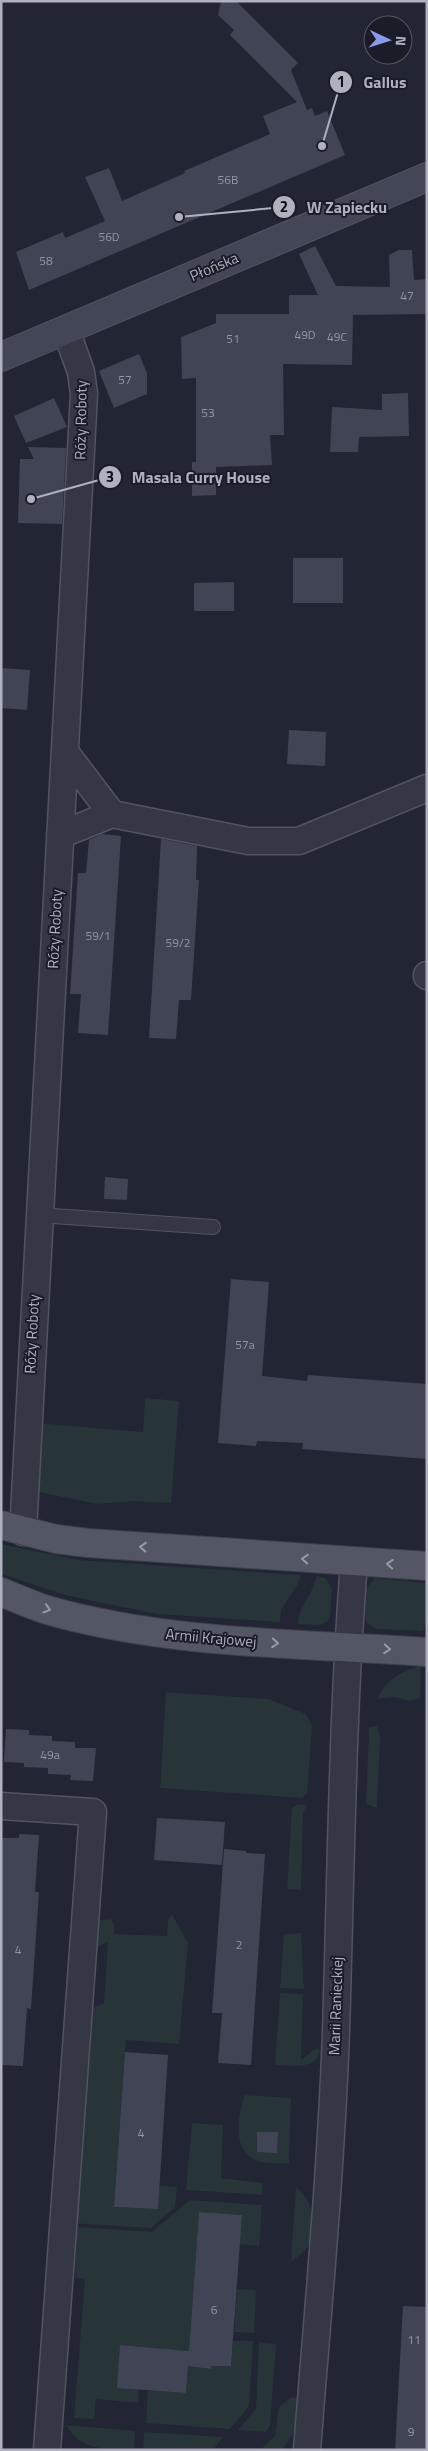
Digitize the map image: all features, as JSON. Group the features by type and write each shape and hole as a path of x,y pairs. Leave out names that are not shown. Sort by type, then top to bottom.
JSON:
{"main road":[{"path":"12,1529 88,1542 427,1566"},
{"name":"Armii Krajowej","path":"1,1592 45,1609 105,1624 157,1633 269,1643 427,1652"}],"street":[{"name":"Płońska","path":"1,357 427,177"},
{"name":"Róży Roboty","path":"12,1529 23,1504 84,394 81,372 66,330"},
{"path":"65,752 112,814"},
{"path":"60,835 112,814 248,842 300,841 427,788"},
{"name":"Marii Ranieckiej","path":"307,2450 328,2181 336,2032 348,1646 354,1562"},
{"path":"1,1806 93,1812 47,2450"}],"lane":[{"path":"38,1215 213,1227"}],"shaded area":[{"path":"145,1398 179,1401 171,1503 134,1501 97,1504 34,1491 37,1423 143,1432"},
{"path":"1,1544 78,1560 300,1575 299,1582 281,1610 280,1622 157,1614 69,1596 1,1574"},
{"path":"316,1576 326,1578 332,1589 330,1617 327,1622 319,1625 298,1624 301,1611"},
{"path":"375,1578 427,1583 427,1618 423,1631 376,1629 367,1623 364,1616 366,1589"},
{"path":"421,1666 420,1698 410,1701 394,1697 377,1699 385,1686 395,1677 407,1670"},
{"path":"166,1692 268,1699 306,1714 312,1726 307,1794 302,1798 160,1788"},
{"path":"377,1726 380,1738 377,1808 366,1804 369,1727"},
{"path":"297,1805 307,1805 303,1813 301,1890 287,1889 292,1808"},
{"path":"172,1914 188,1943 179,2044 126,2040 114,2207 157,2209 159,2186 177,2187 175,2207 151,2228 70,2223 87,2016 93,2008 104,2003 108,1942 89,1951 98,1921 111,1919 114,1924 114,1934 167,1936 168,1920"},
{"path":"301,1933 304,1989 280,1988 284,1934"},
{"path":"280,1993 303,1994 301,2060 316,2048 320,2050 318,2057 309,2064 295,2066 275,2065"},
{"path":"245,2095 291,2098 289,2163 261,2162 251,2158 245,2152 241,2144 239,2124"},
{"path":"192,2123 223,2125 221,2178 263,2183 262,2195 186,2190"},
{"path":"296,2187 302,2192 310,2206 313,2214 314,2231 309,2245 291,2262"},
{"path":"190,2200 262,2205 259,2246 239,2244 241,2215 199,2212 189,2351 120,2345 139,2389 138,2403 96,2399 94,2419 74,2418 85,2279 75,2278 77,2227 152,2232"},
{"path":"237,2289 256,2290 254,2333 234,2332"},
{"path":"233,2341 253,2341 249,2406 230,2429 146,2423 148,2390 186,2393 188,2366 211,2369 211,2366 231,2366"},
{"path":"259,2342 276,2344 270,2426 266,2432 238,2430 256,2409"},
{"path":"291,2397 296,2398 299,2411 296,2426 290,2439 281,2450 260,2450 275,2436 279,2407"},
{"path":"66,2425 135,2431 134,2450 104,2449 86,2444 79,2440"},
{"path":"144,2432 223,2437 213,2450 143,2450"}],"building":[{"path":"221,1 236,1 298,63 291,70 307,110 312,108 315,116 327,111 345,155 29,290 16,252 63,232 65,238 105,221 85,177 109,168 122,201 185,173 184,171 270,134 263,116 297,102 230,35 234,30 218,15"},
{"path":"315,246 336,286 390,287 389,255 399,250 412,250 414,280 427,279 427,314 353,315 352,365 283,364 284,435 270,435 272,465 216,467 216,495 192,496 192,462 196,462 196,378 182,379 181,337 216,323 216,314 289,314 289,295 318,295 299,254"},
{"path":"139,354 147,373 147,394 114,408 99,371"},
{"path":"408,393 409,436 359,437 358,452 330,452 332,407 382,410 382,394"},
{"path":"54,398 67,427 26,443 14,416"},
{"path":"28,447 66,448 62,524 18,523 20,459 34,459"},
{"path":"293,558 343,558 343,603 293,603"},
{"path":"234,582 234,611 194,611 194,583"},
{"path":"1,668 30,670 27,710 1,708"},
{"path":"289,730 326,732 325,766 287,764"},
{"path":"102,834 121,836 108,1035 78,1033 81,994 70,994 78,873 86,873 89,840"},
{"path":"161,839 197,846 196,880 199,880 191,1000 179,1000 176,1039 149,1038"},
{"path":"105,1177 128,1179 127,1200 104,1199"},
{"path":"231,1279 269,1282 262,1376 307,1381 308,1375 427,1384 427,1459 302,1449 303,1443 257,1441 256,1446 218,1443"},
{"path":"6,1729 29,1730 29,1735 52,1736 52,1741 75,1742 75,1748 96,1748 93,1781 70,1780 71,1775 48,1774 48,1768 24,1767 24,1763 4,1762"},
{"path":"157,1818 225,1822 222,1865 154,1860"},
{"path":"19,1834 39,1835 35,1892 39,1892 31,2009 27,2008 23,2066 1,2065 1,1838 19,1838"},
{"path":"224,1849 265,1854 251,2065 218,2063 222,2013 212,2013"},
{"path":"125,2052 168,2055 158,2209 114,2207"},
{"path":"257,2132 278,2132 277,2153 257,2152"},
{"path":"199,2212 242,2215 231,2366 211,2366 211,2369 188,2366 186,2393 117,2388 120,2345 189,2351"},
{"path":"403,2306 427,2307 427,2450 395,2450"}],"place":[{"name":"Gallus","path":"322,146"},
{"name":"W Zapiecku","path":"179,217"},
{"name":"Masala Curry House","path":"31,499"}]}
